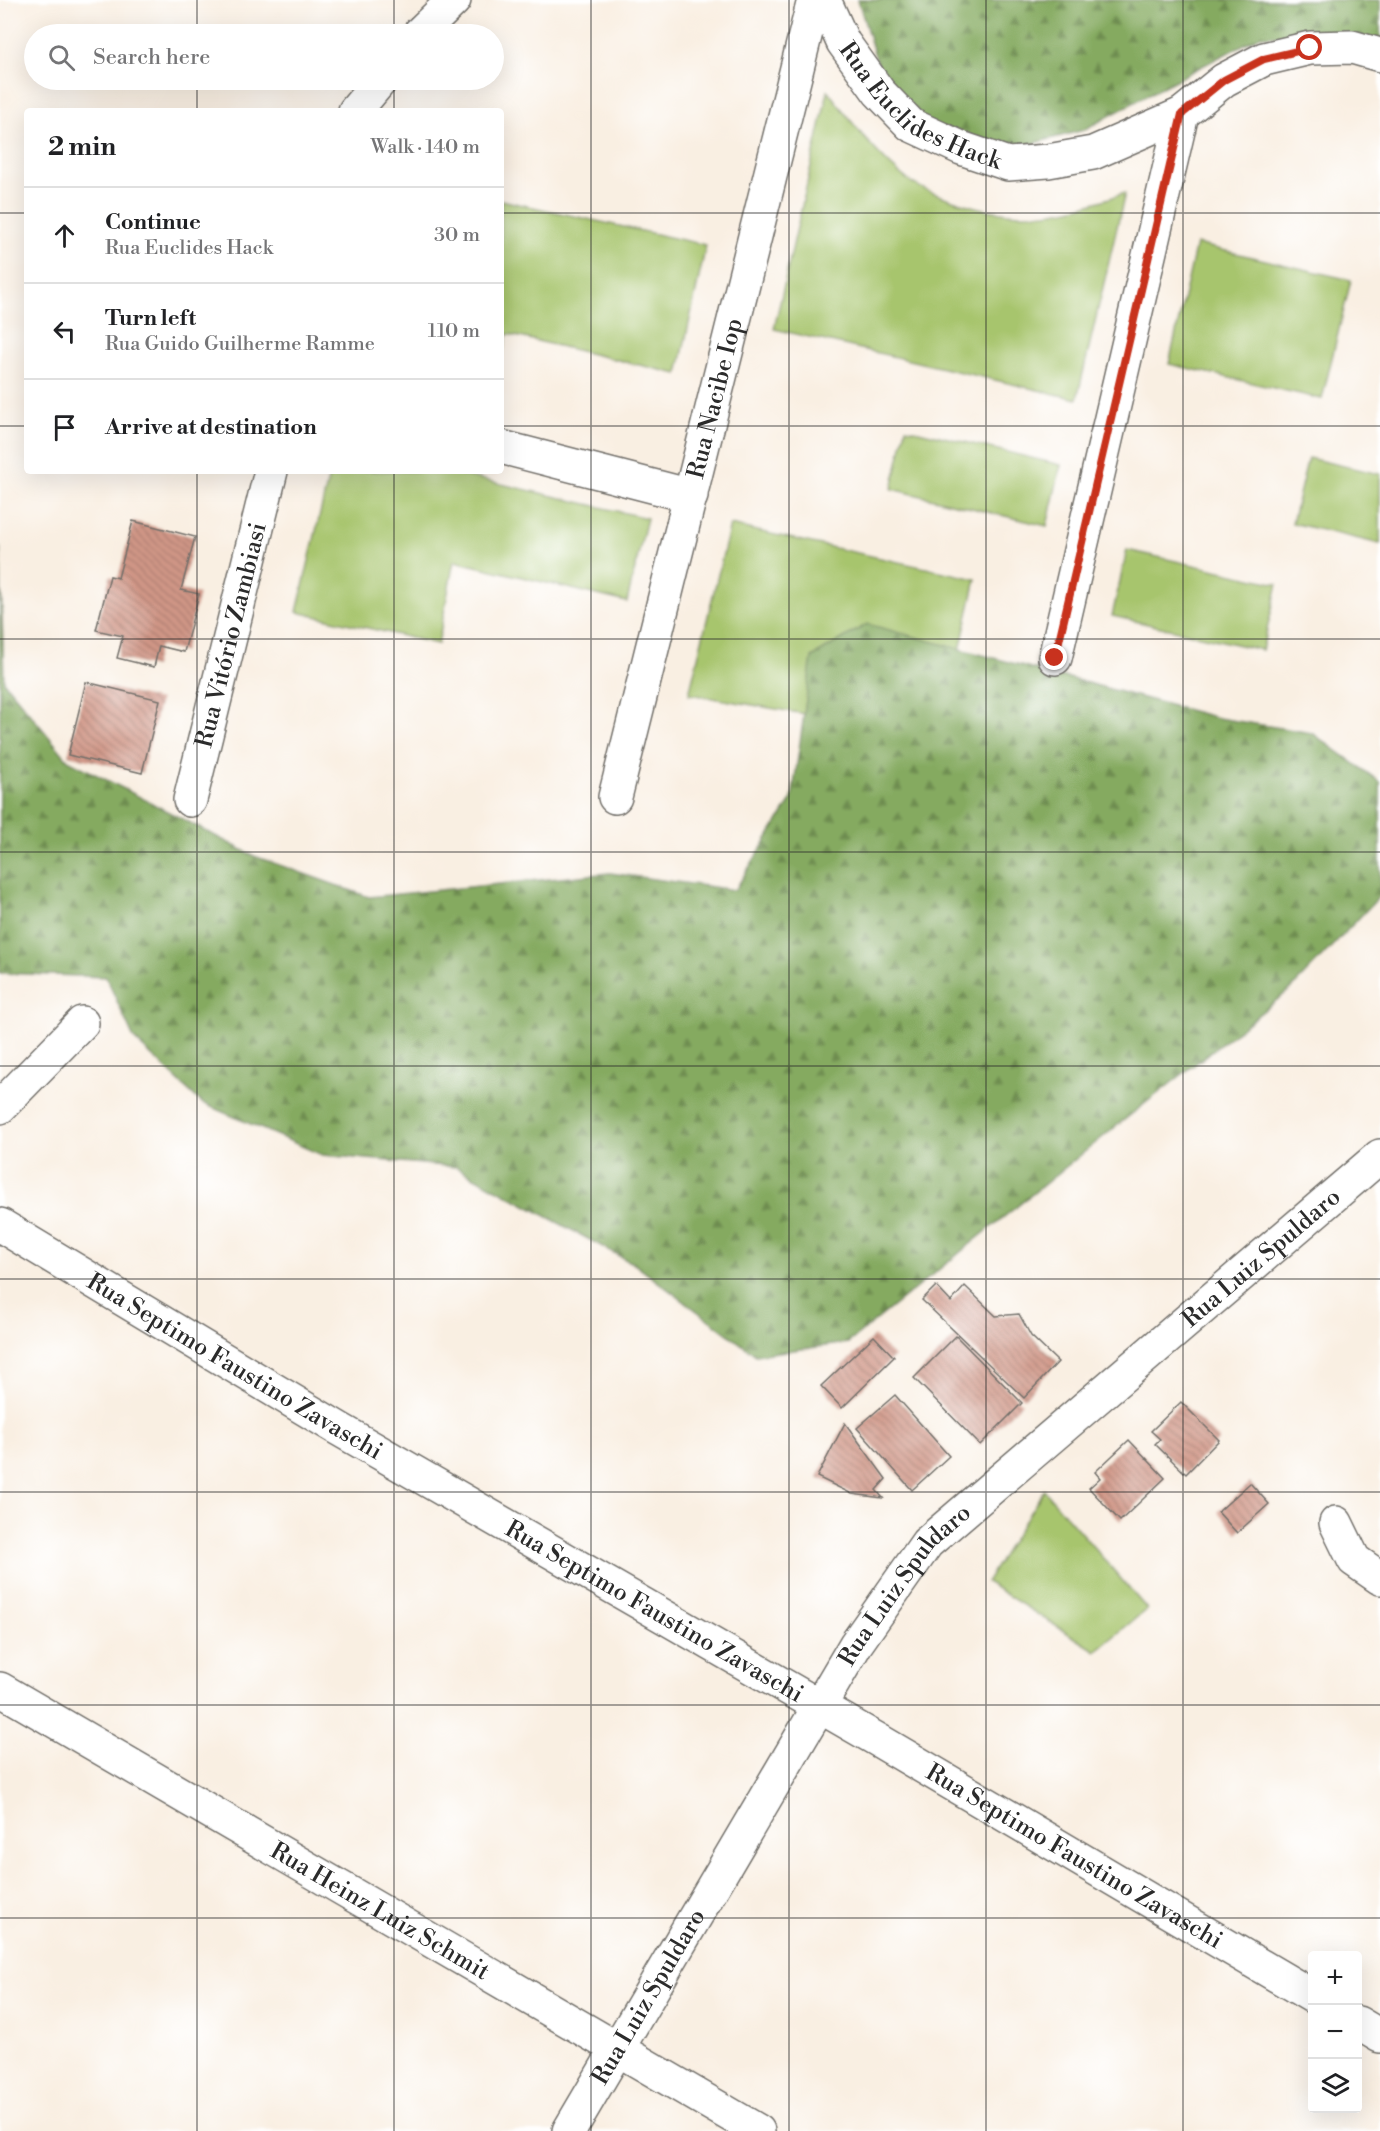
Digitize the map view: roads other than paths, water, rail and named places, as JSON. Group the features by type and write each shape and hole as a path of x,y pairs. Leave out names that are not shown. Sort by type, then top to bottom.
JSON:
{"street":[{"path":"429,24 454,0"},
{"name":"Rua Nacibe Iop","path":"615,797 814,0"},
{"name":"Rua Euclides Hack","path":"824,0 843,42 879,92 911,124 961,148 1008,164 1048,161 1093,153 1182,114 1224,80 1264,59 1310,48 1352,47 1380,55"},
{"path":"358,108 373,90"},
{"path":"1055,658 1182,114"},
{"path":"504,448 691,496"},
{"name":"Rua Vitório Zambiasi","path":"190,800 270,474"},
{"path":"0,1107 82,1023"},
{"name":"Rua Luiz Spuldaro","path":"569,2131 856,1644 927,1543 1380,1156"},
{"name":"Rua Septimo Faustino Zavaschi","path":"0,1225 349,1435 820,1707 1308,1994"},
{"path":"1336,1523 1354,1560 1380,1578"},
{"name":"Rua Heinz Luiz Schmit","path":"0,1689 758,2131"},
{"path":"1362,2025 1380,2036"}]}
